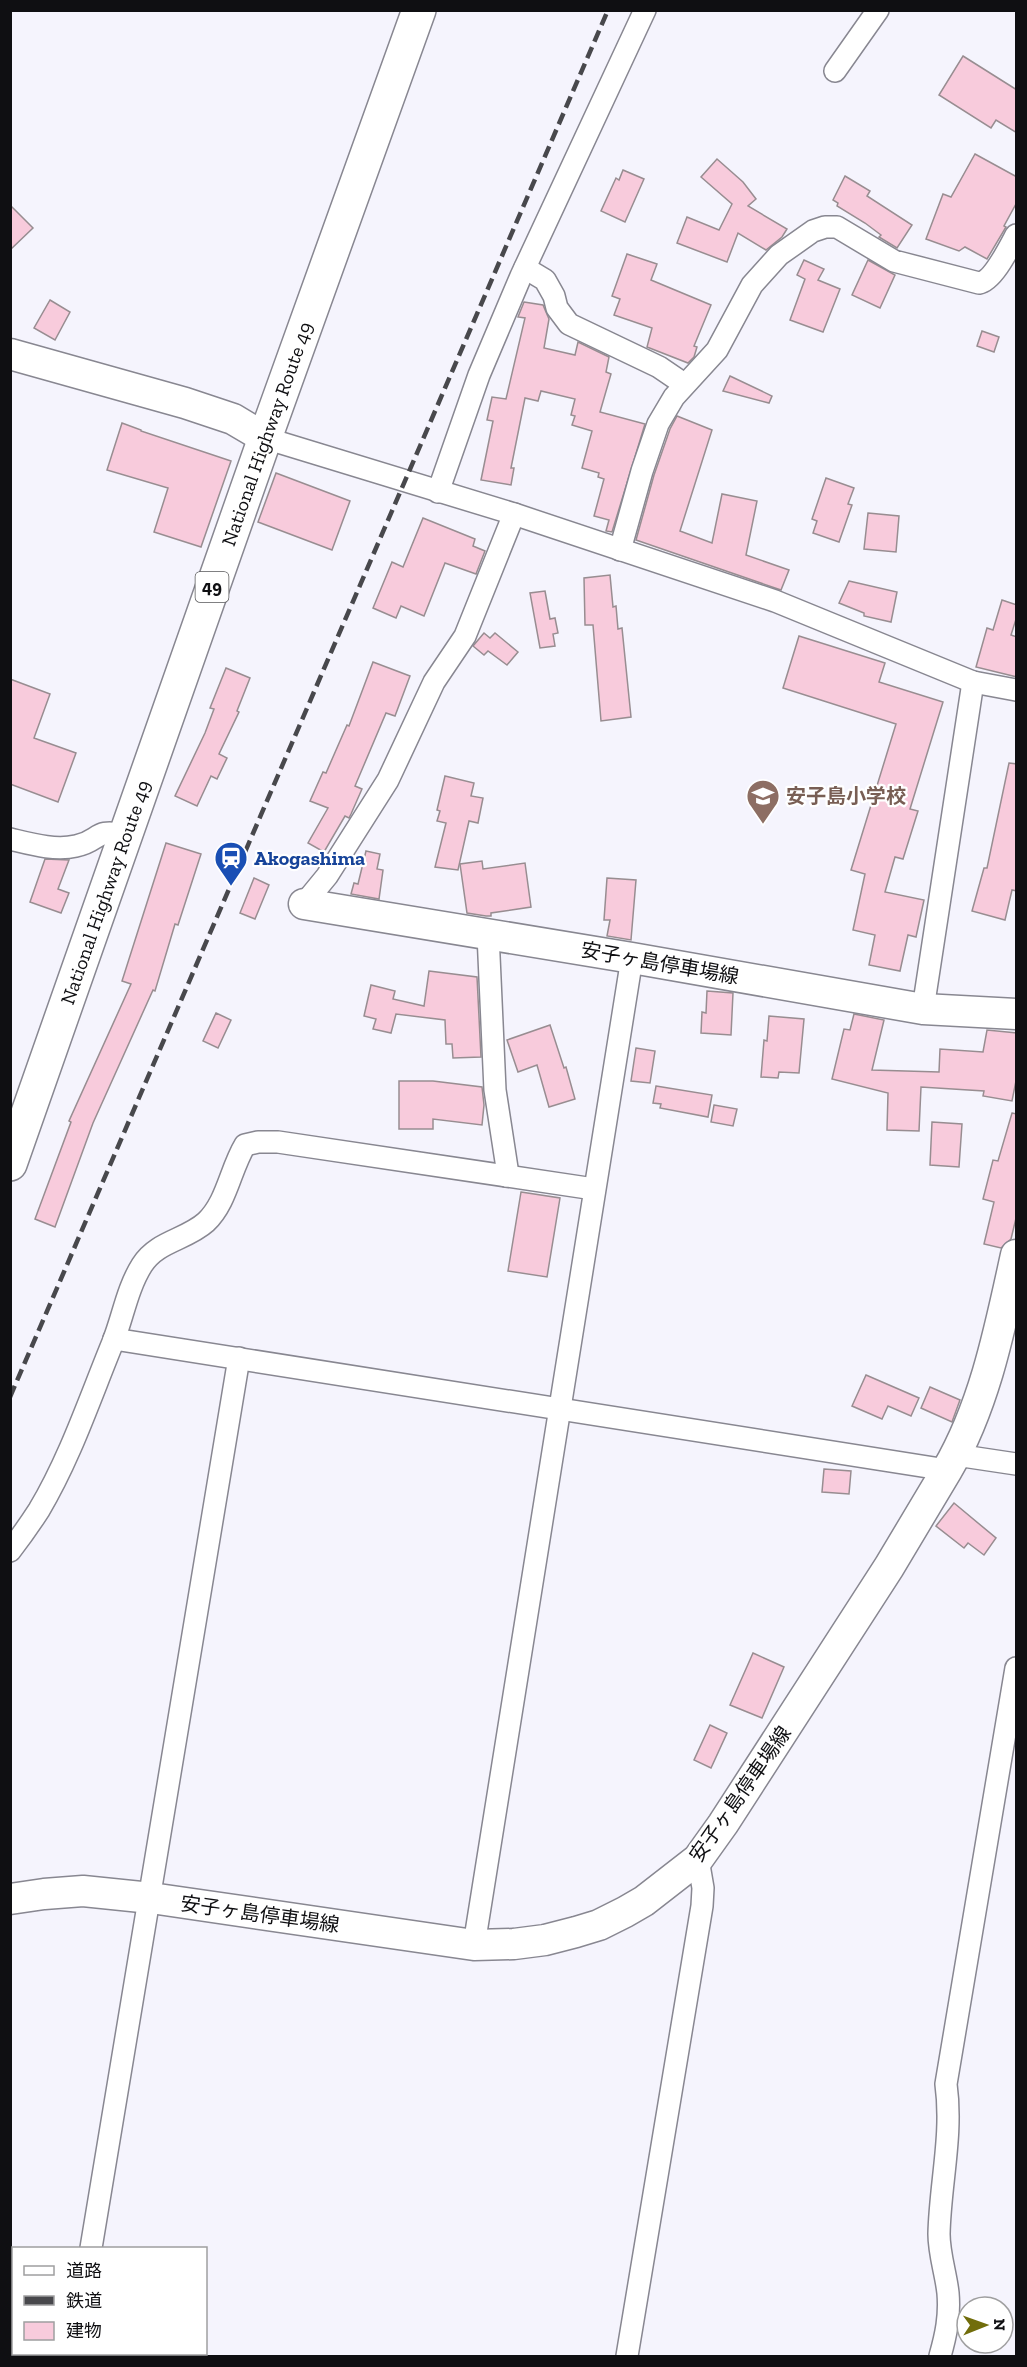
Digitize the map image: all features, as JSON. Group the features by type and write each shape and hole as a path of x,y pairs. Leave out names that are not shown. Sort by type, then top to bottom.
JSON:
{"highway":[{"name":"National Highway Route 49","path":"10,1164 265,438 419,10"}],"main road":[{"path":"10,354 185,403 233,420 265,438"},
{"name":"安子ヶ島停車場線","path":"304,904 923,1009 1017,1014"},
{"name":"安子ヶ島停車場線","path":"10,1899 83,1891 151,1898 474,1945 545,1940 599,1925 644,1901 698,1859 807,1696 951,1463 987,1375 1017,1255"}],"street":[{"path":"438,492 479,375 525,268 645,10"},
{"path":"835,70 878,10"},
{"path":"620,549 658,424 684,384 717,350 752,285 779,255 813,231 825,227 843,229 894,261 976,284 987,281 1017,235"},
{"path":"525,268 545,280 554,296 557,308 569,324 659,367 684,384"},
{"path":"265,438 620,549 775,601 973,682 1017,690"},
{"path":"304,904 327,876 388,780 434,682 465,636 514,514"},
{"path":"923,1009 973,682"},
{"path":"10,839 40,845 75,847 104,832 125,835"},
{"path":"488,934 495,1090 506,1156 506,1176"},
{"path":"474,1945 633,958"},
{"path":"10,1551 39,1510 63,1462 142,1265 160,1246 204,1224 215,1212 222,1201 235,1161 245,1145 258,1142 278,1142 594,1189"},
{"path":"114,1339 560,1409 951,1463 1017,1464"},
{"path":"92,2247 239,1358"},
{"path":"940,2356 948,2325 948,2293 939,2233 942,2181 949,2129 946,2084 1017,1668"},
{"path":"627,2356 702,1906 703,1888 698,1859"}],"building":[{"path":"963,56 1017,90 1017,133 996,120 991,128 939,95"},
{"path":"975,154 1017,177 1017,202 1004,226 1006,227 987,259 965,247 959,251 926,239 943,194 951,197"},
{"path":"717,159 743,182 756,199 748,206 787,229 782,237 766,250 738,233 727,262 677,243 687,217 719,230 732,204 701,177"},
{"path":"623,170 644,179 625,222 601,211 616,178 619,180"},
{"path":"845,176 870,191 867,196 912,225 897,248 879,237 881,235 865,223 837,206 838,203 833,200"},
{"path":"10,205 33,228 10,250"},
{"path":"627,254 657,264 651,280 711,305 694,346 697,347 694,357 688,363 647,347 652,328 614,315 620,299 612,296"},
{"path":"804,260 824,269 818,280 840,289 823,332 790,320 805,279 797,275"},
{"path":"868,260 895,275 880,308 852,295"},
{"path":"50,300 70,312 55,340 34,328"},
{"path":"524,302 543,305 549,319 544,348 575,355 578,342 609,357 606,372 611,374 600,412 645,424 612,532 606,531 609,520 594,516 604,479 598,477 599,473 582,468 592,431 572,425 575,416 571,415 575,399 541,391 538,401 525,398 511,468 514,468 511,485 481,480 493,421 487,420 492,397 506,399 525,318 518,317"},
{"path":"982,331 999,337 994,352 977,346"},
{"path":"730,376 772,396 769,403 723,391"},
{"path":"677,416 712,430 680,531 712,543 722,494 757,501 746,555 789,570 781,590 636,540 654,475 670,429"},
{"path":"122,423 231,461 201,547 154,532 168,488 107,470"},
{"path":"276,473 350,501 332,550 258,522"},
{"path":"826,478 854,488 848,504 852,505 839,542 813,533 817,521 812,519"},
{"path":"868,513 899,516 896,552 864,549"},
{"path":"423,518 475,539 473,546 485,551 476,574 445,563 424,616 401,606 396,618 373,608 392,562 403,567"},
{"path":"610,575 613,607 616,606 618,629 622,628 631,717 601,721 593,625 585,625 584,578"},
{"path":"849,581 897,592 891,622 864,616 864,613 839,603"},
{"path":"545,591 550,619 555,618 558,633 553,634 555,646 540,648 530,593"},
{"path":"1002,600 1017,605 1017,616 1011,635 1017,637 1017,677 976,667 987,628 993,630"},
{"path":"484,633 490,638 495,633 518,652 507,665 488,651 484,655 473,646"},
{"path":"799,636 885,663 879,682 943,702 910,809 918,811 903,859 895,857 885,892 924,900 916,937 908,935 900,971 869,965 875,935 853,930 865,874 851,870 896,724 783,688"},
{"path":"373,662 410,676 395,716 386,713 355,786 362,789 351,814 349,818 345,816 324,852 308,843 328,808 310,801 323,772 326,773 347,725 349,726"},
{"path":"226,668 250,678 237,711 239,712 219,754 227,758 217,779 211,776 197,806 175,796 205,733 214,709 210,708"},
{"path":"10,679 50,694 34,738 76,753 58,802 10,784"},
{"path":"1009,763 1017,764 1017,891 1012,890 1005,920 972,911 984,868 987,868"},
{"path":"445,776 474,783 471,796 483,798 478,823 469,821 458,870 435,867 446,823 437,821 440,811 437,810"},
{"path":"166,843 201,854 178,925 175,924 155,991 153,990 93,1123 55,1227 35,1219 71,1122 69,1121 131,984 122,981"},
{"path":"366,851 380,854 377,869 383,870 379,899 351,894 354,883 358,884"},
{"path":"45,859 69,860 58,889 69,893 61,913 30,902"},
{"path":"482,861 483,869 525,863 531,907 491,913 491,916 467,913 460,864"},
{"path":"254,878 269,885 255,919 240,913"},
{"path":"607,878 636,880 631,940 607,936 610,920 604,920"},
{"path":"429,971 477,977 481,1057 453,1058 452,1044 446,1044 445,1020 396,1014 391,1033 373,1029 376,1019 364,1016 371,985 395,991 393,999 424,1006"},
{"path":"707,991 733,993 731,1035 701,1033 702,1012 706,1013"},
{"path":"216,1013 231,1020 218,1048 203,1041"},
{"path":"854,1014 884,1020 872,1070 939,1072 940,1049 983,1052 987,1030 1017,1033 1017,1076 1012,1101 983,1096 984,1091 921,1087 919,1131 887,1130 888,1093 832,1079 844,1029 850,1030"},
{"path":"769,1016 804,1019 799,1073 779,1072 778,1078 761,1077 764,1040 767,1041"},
{"path":"550,1025 575,1099 549,1107 537,1065 518,1072 507,1040"},
{"path":"636,1048 655,1051 650,1083 631,1081"},
{"path":"399,1081 433,1081 482,1087 484,1105 482,1125 433,1119 433,1129 399,1129"},
{"path":"656,1086 712,1095 708,1117 660,1108 661,1104 653,1103"},
{"path":"714,1105 737,1109 733,1126 711,1122"},
{"path":"1012,1113 1017,1114 1017,1214 1011,1239 1001,1248 984,1244 994,1202 983,1199 993,1160 998,1161"},
{"path":"932,1122 962,1124 959,1167 930,1165"},
{"path":"521,1192 560,1198 547,1277 508,1271"},
{"path":"866,1375 919,1398 911,1416 888,1406 882,1419 852,1406"},
{"path":"930,1387 960,1400 952,1422 921,1408"},
{"path":"824,1469 851,1471 849,1494 822,1492"},
{"path":"954,1503 996,1538 984,1555 968,1543 964,1548 936,1526"},
{"path":"753,1653 784,1667 762,1718 730,1705"},
{"path":"710,1725 727,1733 711,1768 694,1760"}],"railway":[{"path":"10,1397 608,10"}],"place":[{"name":"安子島小学校","path":"763,825"},
{"name":"Akogashima","path":"231,887"}]}
